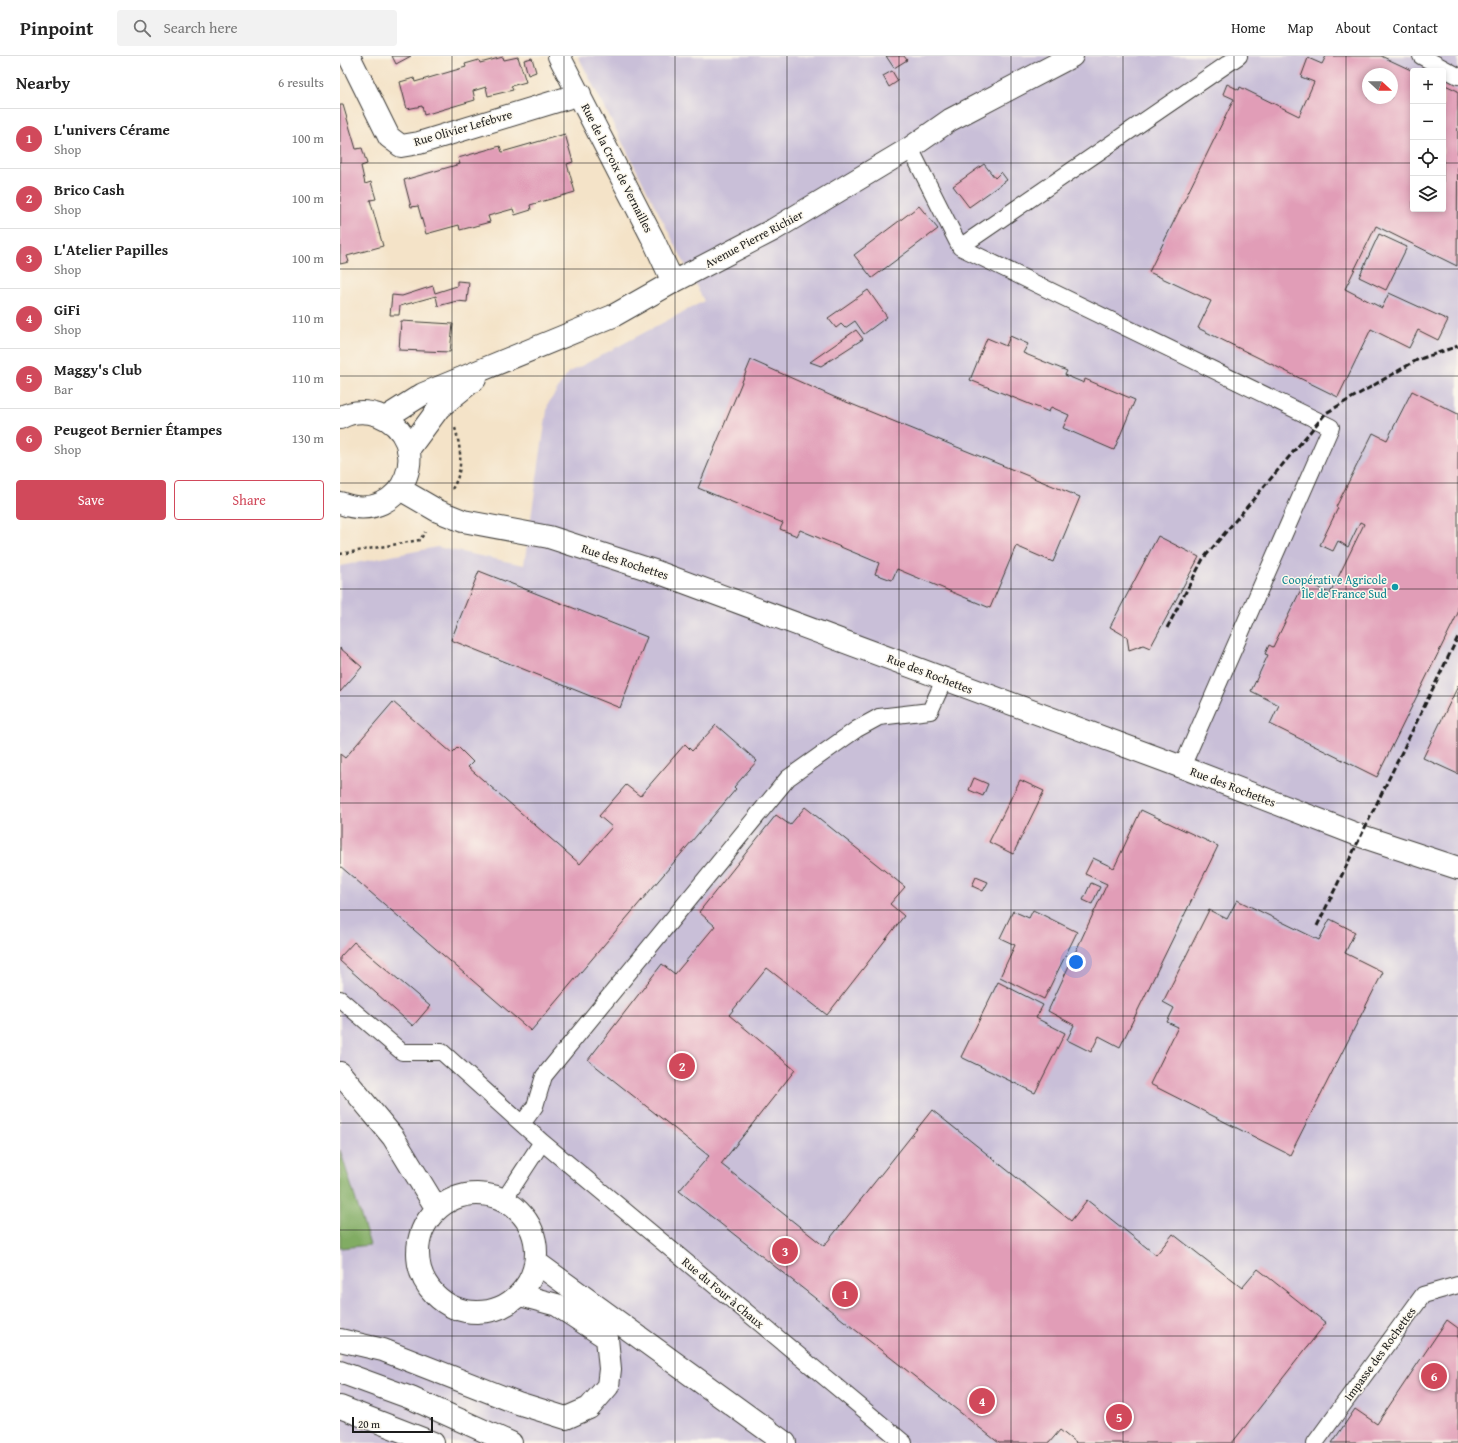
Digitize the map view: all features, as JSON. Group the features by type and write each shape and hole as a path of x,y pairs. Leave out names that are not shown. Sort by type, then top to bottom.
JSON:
{"street":[{"name":"Rue Olivier Lefebvre","path":"350,56 389,137 401,146 419,143 580,94"},
{"name":"Rue de la Croix de Vernailles","path":"559,56 580,94 667,266 673,282"},
{"name":"Avenue Pierre Richier","path":"385,418 423,394 614,316 673,282 773,230 910,148 950,120 1072,56"},
{"path":"408,450 439,408 471,382 496,365"},
{"path":"340,418 359,412 372,413 385,418 396,426 404,437 408,450 409,464 406,477 400,489 390,498 378,505 364,508 351,507 340,503"},
{"name":"Rue des Rochettes","path":"400,489 438,511 463,521 548,537 656,572 1182,767 1362,836 1458,868"},
{"path":"340,1073 393,1137 436,1209"},
{"path":"469,1194 487,1194 504,1200 520,1211 531,1226 537,1244 536,1263 531,1280 520,1295 504,1306 486,1312 467,1312 450,1306 435,1295 424,1279 418,1261 418,1242 425,1224 436,1209 452,1199 469,1194"},
{"path":"536,1263 785,1443"},
{"path":"340,1340 382,1350 518,1403 566,1418 589,1408 608,1386 610,1369 607,1338 557,1305 520,1295"},
{"path":"340,1372 411,1398 511,1443"},
{"path":"340,1407 433,1443"}],"lane":[{"path":"960,247 1239,56"},
{"path":"1421,56 1458,76"},
{"path":"910,148 960,247 1331,427 1182,767"},
{"path":"522,1124 535,1106 544,1076 788,778 857,729 879,717 930,711 944,680"},
{"name":"Rue du Four à Chaux","path":"340,999 402,1052 442,1052 542,1142 904,1443"},
{"path":"504,1200 542,1142"},
{"name":"Impasse des Rochettes","path":"1315,1443 1423,1295 1458,1286"}],"shaded area":[{"path":"578,56 1458,56 1458,1443 346,1443 340,1440 340,1248 370,1245 340,1150 340,566 437,547 524,565 548,404 568,373 704,301"}],"green space":[{"path":"340,1150 370,1245 340,1248"}],"building":[{"path":"392,56 411,56 396,64"},
{"path":"886,56 904,56 907,60 894,68"},
{"path":"1326,56 1381,56 1410,70 1410,212 1446,212 1446,85 1458,91 1457,266 1376,226 1345,289 1382,308 1389,293 1448,320 1438,340 1418,330 1409,348 1371,329 1338,397 1198,328 1211,301 1149,272 1234,99 1223,94 1227,84 1239,90 1240,87 1299,116 1314,82 1301,77 1308,58 1322,64"},
{"path":"503,57 504,60 518,57 526,82 511,86 513,90 488,96 486,87 473,91 475,100 424,115 422,106 407,109 400,82 414,78 415,82 466,67 465,64 479,60 480,63"},
{"path":"532,58 536,72 528,75 524,60"},
{"path":"892,71 898,81 889,87 883,76"},
{"path":"340,105 343,105 356,149 362,148 367,164 361,166 365,184 371,182 376,199 370,200 383,246 347,256 349,262 340,264"},
{"path":"565,134 573,162 567,164 575,192 530,205 531,210 515,215 513,209 488,216 490,222 460,230 459,225 426,234 418,206 411,207 404,180 460,164 458,158 500,146 502,152"},
{"path":"984,164 995,178 1001,172 1007,180 969,207 953,186"},
{"path":"919,206 938,229 872,278 854,255"},
{"path":"1379,234 1407,247 1386,290 1359,277"},
{"path":"457,281 469,282 467,302 457,301 438,306 436,296 400,306 399,315 390,315 392,295 402,296 433,286 435,293 457,286"},
{"path":"868,290 887,317 864,334 855,321 845,328 841,324 836,328 828,318"},
{"path":"401,321 453,324 450,352 399,350"},
{"path":"856,330 863,339 821,366 810,362"},
{"path":"1010,336 1028,344 1023,353 1067,371 1065,375 1084,383 1085,379 1135,400 1114,450 1063,428 1069,415 1051,407 1049,412 970,380 987,338 1006,346"},
{"path":"751,360 834,397 1080,497 1053,562 1016,546 990,608 897,569 892,580 875,574 879,563 800,530 797,536 780,529 783,523 698,488"},
{"name":"Coopérative Agricole Île de France Sud","path":"1412,391 1458,414 1458,613 1377,777 1270,724 1279,705 1251,691 1268,655 1265,654 1269,645 1273,647 1305,581 1330,594 1364,524 1360,522 1348,547 1338,541 1333,551 1320,545 1338,508 1336,507 1373,433 1387,440"},
{"path":"1158,536 1199,557 1150,648 1143,645 1129,650 1127,637 1110,627"},
{"path":"479,571 647,637 620,708 451,640"},
{"path":"340,648 362,667 340,692"},
{"path":"1458,686 1458,774 1423,758"},
{"path":"393,702 452,753 458,747 473,762 468,767 580,864 612,827 599,816 626,785 640,796 685,744 692,751 716,725 757,761 734,787 736,789 531,1031 340,866 340,754 345,758"},
{"path":"974,778 988,784 983,796 969,790"},
{"path":"1020,780 1044,791 1013,854 989,842"},
{"path":"805,807 905,887 890,904 904,916 827,1015 767,968 729,1015 795,1070 721,1164 824,1246 932,1110 1071,1221 1087,1200 1156,1255 1173,1234 1242,1288 1258,1269 1326,1323 1232,1443 1076,1443 1060,1430 1049,1443 999,1443 679,1191 709,1156 588,1060 662,964 675,974 715,926 699,912 776,815 790,825"},
{"path":"1141,810 1218,846 1120,1047 1099,1036 1091,1052 1067,1040 1074,1025 1048,1011 1107,884 1085,874 1093,858 1114,868"},
{"path":"976,877 988,882 983,891 972,886"},
{"path":"1091,883 1100,887 1092,904 1083,900"},
{"path":"1237,900 1319,940 1330,919 1355,932 1345,953 1383,972 1290,1155 1150,1084 1178,1027 1167,1022 1174,1008 1163,1002 1209,910 1227,919"},
{"path":"1033,910 1077,932 1044,999 1000,977 1015,945 1000,938 1013,911 1029,918"},
{"path":"354,942 430,1006 413,1026 340,961 340,957"},
{"path":"998,982 1043,1005 1036,1018 1065,1033 1035,1093 961,1057"},
{"path":"1447,1320 1458,1328 1458,1443 1332,1443 1355,1409 1377,1424"}],"railway":[{"path":"1167,628 1203,559 1326,413 1417,360 1458,346"},
{"path":"1317,926 1458,637"}],"place":[{"name":"Coopérative Agricole Île de France Sud","path":"1395,587"},
{"name":"Brico Cash","path":"682,1066"},
{"name":"L'Atelier Papilles","path":"785,1251"},
{"name":"L'univers Cérame","path":"845,1294"},
{"name":"Peugeot Bernier Étampes","path":"1434,1376"},
{"name":"GiFi","path":"982,1401"},
{"name":"Maggy's Club","path":"1119,1417"}]}
